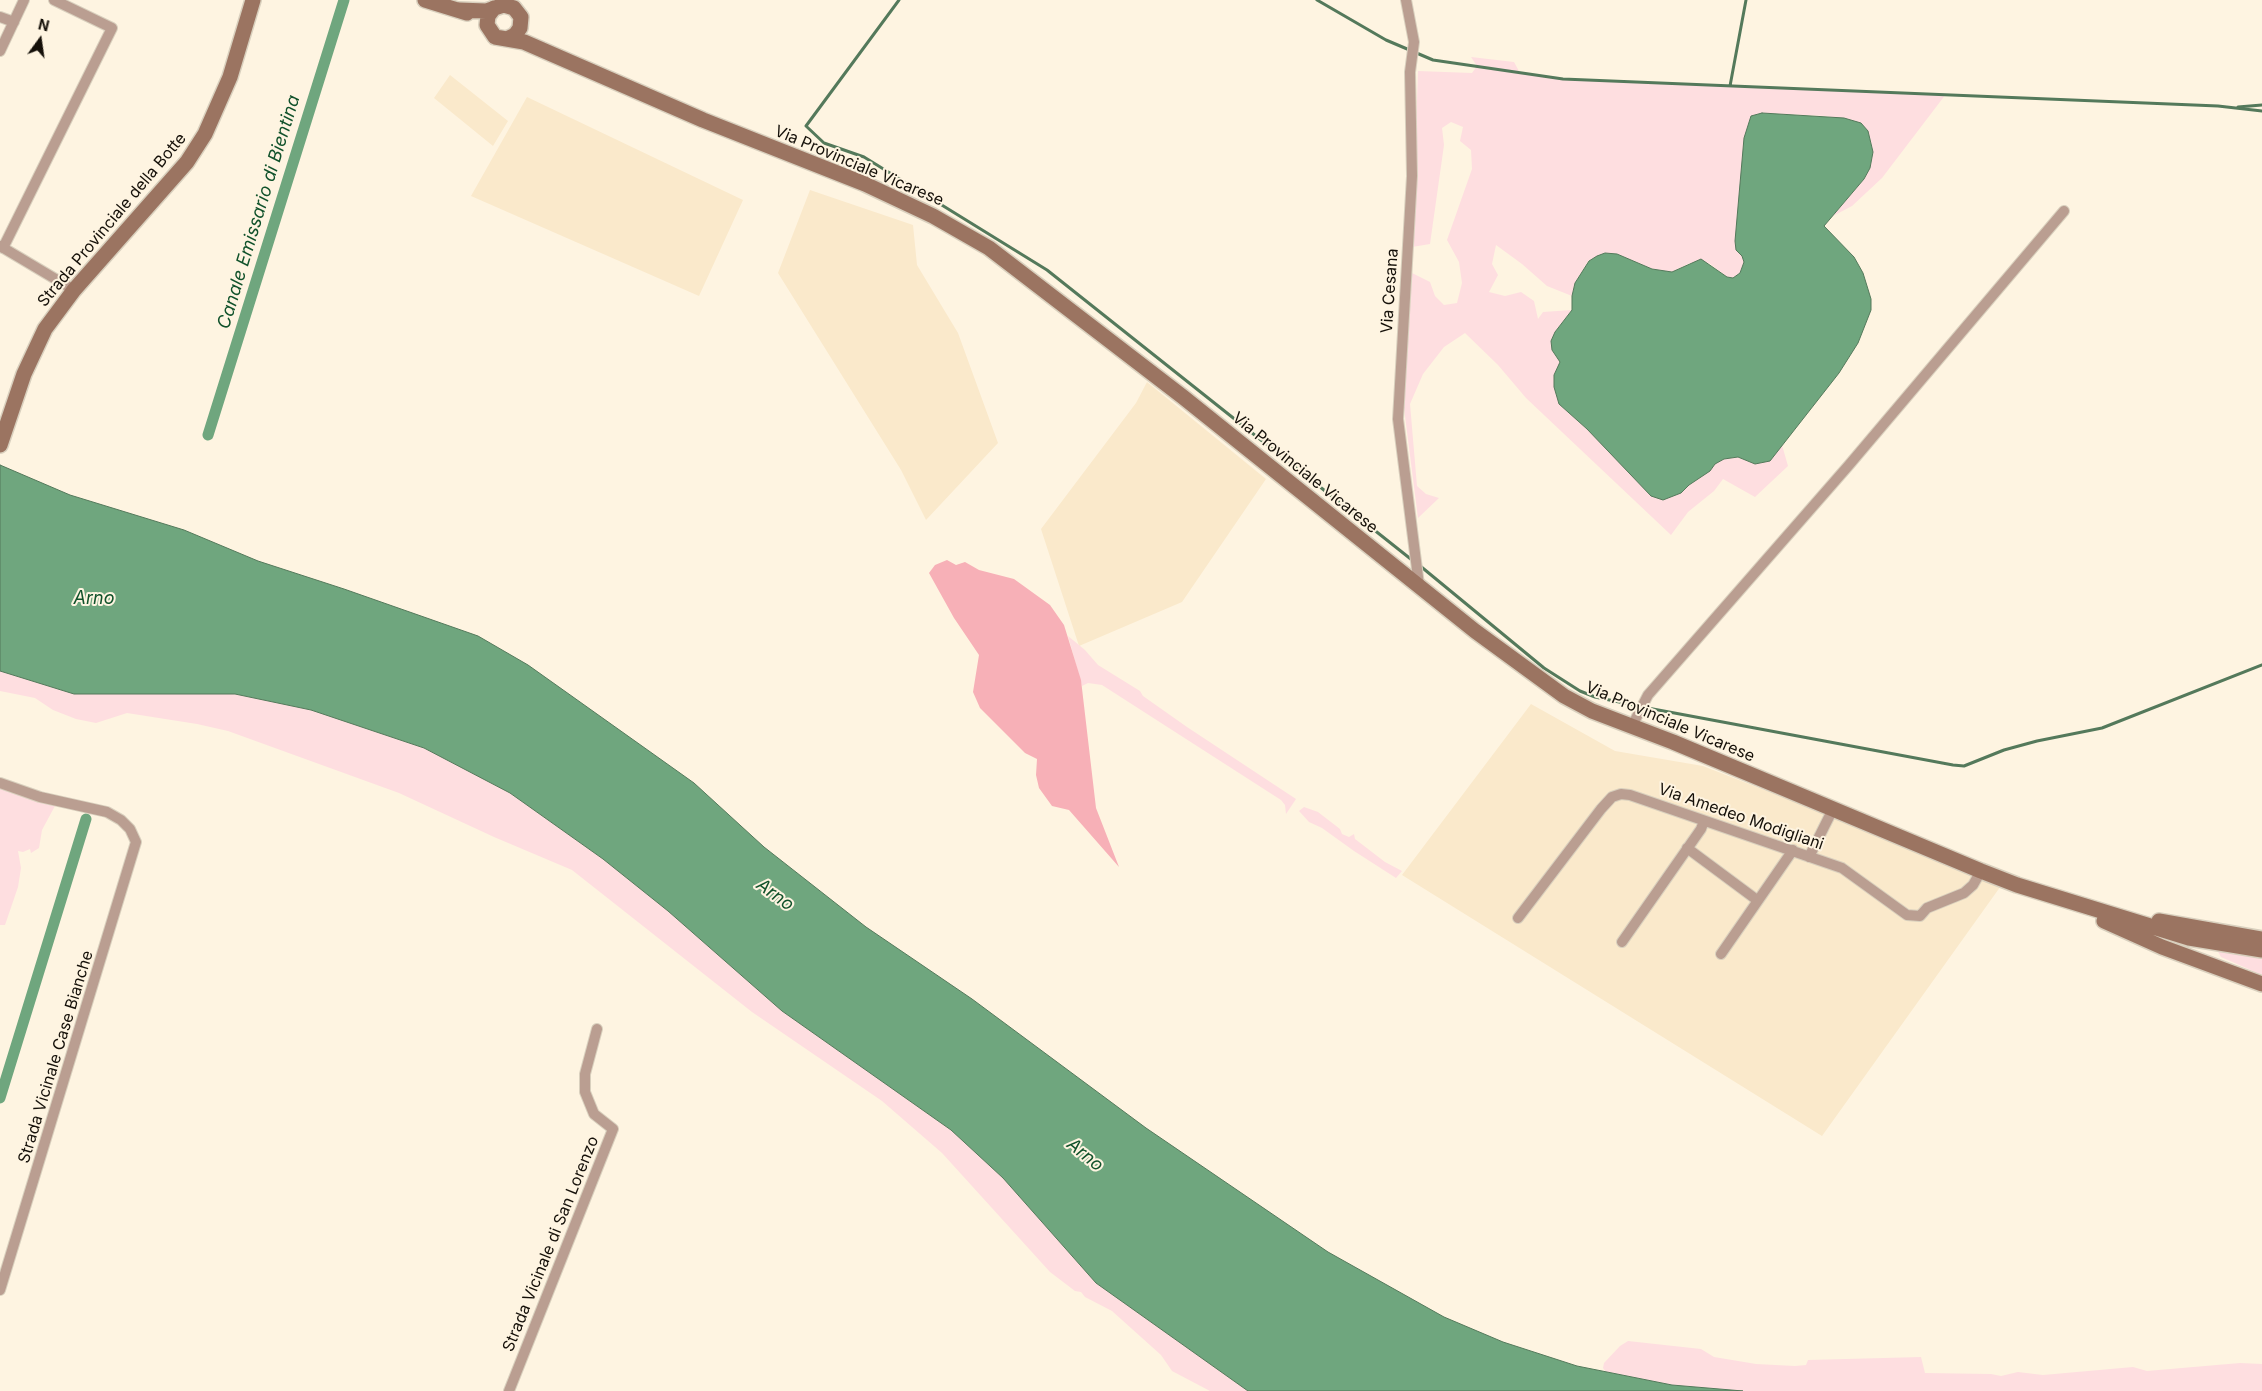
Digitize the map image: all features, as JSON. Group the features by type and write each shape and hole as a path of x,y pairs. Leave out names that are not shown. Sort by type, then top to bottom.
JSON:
{"main road":[{"name":"Strada Provinciale della Botte","path":"246,16 247,0"},
{"name":"Strada Provinciale della Botte","path":"0,445 24,374 45,329 74,290 158,197 200,142 216,112 230,77 246,16 253,0"},
{"name":"Via Provinciale Vicarese","path":"425,0 459,10 479,20 495,36 524,42 703,120 864,184 958,229 989,248 1099,332 1482,636 1564,696 1592,711 1981,871 2147,927 2205,942 2262,950"},
{"path":"507,39 515,35 521,21 523,0"},
{"name":"Via Provinciale Vicarese","path":"459,10 478,11 503,4 514,8 530,40 543,50"},
{"path":"488,28 488,16 503,4"},
{"name":"Via Provinciale Vicarese","path":"2058,898 2172,923 2262,939"},
{"name":"Via Provinciale Vicarese","path":"2058,898 2125,932 2225,971 2262,983"},
{"name":"Via Provinciale Vicarese","path":"2172,923 2202,938 2219,960 2262,983"}],"street":[{"path":"0,51 24,0"},
{"path":"54,0 112,28 2,247 74,290"},
{"name":"Via Cesana","path":"1406,0 1413,52 1410,223 1398,419 1419,585"},
{"path":"0,17 14,22"},
{"path":"1632,726 1642,705 2064,211"},
{"name":"Strada Vicinale Case Bianche","path":"0,783 55,801 107,812 121,820 133,833 136,842 0,1290"},
{"name":"Via Amedeo Modigliani","path":"1518,918 1612,797 1630,795 1842,868 1907,915 1920,916 1926,908 1964,892 1973,885 1981,871"},
{"path":"1809,857 1833,809"},
{"path":"1622,942 1701,829 1704,820"},
{"path":"1687,848 1757,900"},
{"path":"1721,954 1793,850"},
{"name":"Strada Vicinale di San Lorenzo","path":"509,1391 613,1129 594,1114 585,1092 585,1074 597,1029"}],"shaded area":[{"path":"1471,57 1514,62 1520,73 1563,79 1946,94 1882,178 1852,206 1833,216 1864,179 1870,168 1873,152 1868,131 1827,116 1762,113 1736,250 1742,256 1744,262 1740,273 1733,278 1727,277 1709,263 1690,263 1672,272 1652,269 1617,254 1605,253 1588,261 1575,283 1572,296 1547,286 1496,245 1492,264 1498,275 1489,292 1505,296 1521,292 1534,301 1538,319 1543,312 1572,310 1555,332 1552,350 1560,363 1557,370 1559,404 1587,429 1681,493 1688,485 1710,471 1715,464 1724,459 1738,457 1755,464 1769,461 1782,445 1788,466 1755,497 1723,479 1714,491 1688,512 1671,535 1526,398 1498,365 1465,333 1444,347 1423,374 1410,404 1417,486 1426,494 1439,498 1418,518 1404,408 1412,273 1430,282 1435,296 1444,305 1457,303 1462,283 1459,262 1447,240 1472,169 1471,150 1460,141 1463,127 1451,122 1442,128 1444,145 1430,244 1412,247 1418,71 1472,73 1477,66"},
{"path":"450,75 508,121 493,146 434,98"},
{"path":"527,97 743,200 699,296 471,196"},
{"path":"810,190 913,225 917,265 958,333 998,443 926,520 901,470 778,273"},
{"path":"1147,382 1266,479 1182,602 1079,646 1041,529 1136,403"},
{"path":"947,560 956,565 965,562 979,570 1014,579 1050,605 1064,625 1081,680 1096,808 1119,867 1069,810 1052,806 1039,788 1036,775 1037,759 1025,753 980,708 973,692 979,655 954,618 929,573 935,565"},
{"path":"1068,636 1085,650 1098,665 1140,691 1143,696 1187,727 1296,799 1286,814 1285,805 1281,800 1102,685 1088,683 1082,686"},
{"path":"0,671 74,694 235,694 311,710 424,748 510,793 603,859 668,911 782,1011 951,1130 1003,1178 1096,1283 1248,1391 1210,1391 1172,1371 1161,1355 1112,1311 1085,1297 1081,1292 1075,1291 1050,1272 942,1153 882,1101 752,1012 572,870 494,837 399,793 228,731 127,713 96,723 76,719 53,710 35,698 0,691"},
{"path":"1531,704 1615,751 1703,766 2003,883 1822,1136 1402,875"},
{"path":"0,786 56,804 42,830 39,848 31,853 30,849 23,852 18,851 21,868 18,887 5,925 0,925"},
{"path":"1304,807 1318,812 1340,829 1342,834 1349,837 1354,834 1355,839 1385,862 1402,871 1396,878 1322,828 1309,822 1299,811"},
{"path":"2216,948 2262,954 2262,975 2221,957"},
{"path":"1628,1341 1701,1349 1714,1357 1756,1364 1795,1366 1806,1365 1808,1360 1921,1357 1925,1373 1991,1374 2001,1376 2018,1372 2043,1375 2133,1367 2147,1371 2240,1363 2262,1364 2262,1391 1743,1391 1672,1385 1606,1372 1603,1368 1604,1363 1620,1346"}],"water":[{"path":"1762,113 1844,118 1861,123 1868,131 1873,152 1870,168 1864,179 1824,226 1854,257 1863,273 1871,299 1871,310 1858,343 1839,373 1770,461 1755,464 1738,457 1724,459 1715,464 1710,471 1689,485 1681,493 1663,500 1651,496 1587,429 1559,404 1554,387 1554,375 1560,362 1552,350 1551,341 1555,332 1572,310 1572,296 1575,283 1589,261 1605,253 1617,254 1652,269 1672,272 1701,259 1727,277 1733,278 1740,273 1744,262 1742,256 1736,250 1735,241 1744,138 1751,116"},
{"name":"Arno","path":"0,465 70,495 184,530 258,561 478,636 528,665 694,783 764,847 866,927 972,999 1146,1128 1328,1252 1444,1317 1503,1342 1577,1366 1672,1385 1743,1391 1248,1391 1096,1283 1003,1178 951,1130 782,1011 668,911 603,859 510,793 424,748 311,710 235,694 74,694 0,671"}],"waterway":[{"name":"Canale Emissario di Bientina","path":"208,435 344,0"},
{"path":"899,0 806,126 824,143 864,157 1047,270 1412,560"},
{"path":"1317,0 1386,40 1433,60 1563,79 2218,106 2262,111"},
{"path":"1730,86 1746,0"},
{"path":"2238,107 2262,105"},
{"path":"1419,565 1544,668 1580,691 1595,697 1953,765 1964,766 2004,750 2037,741 2102,728 2262,665"},
{"name":"Canale Emissario di Bientina","path":"0,1098 86,819"}]}
